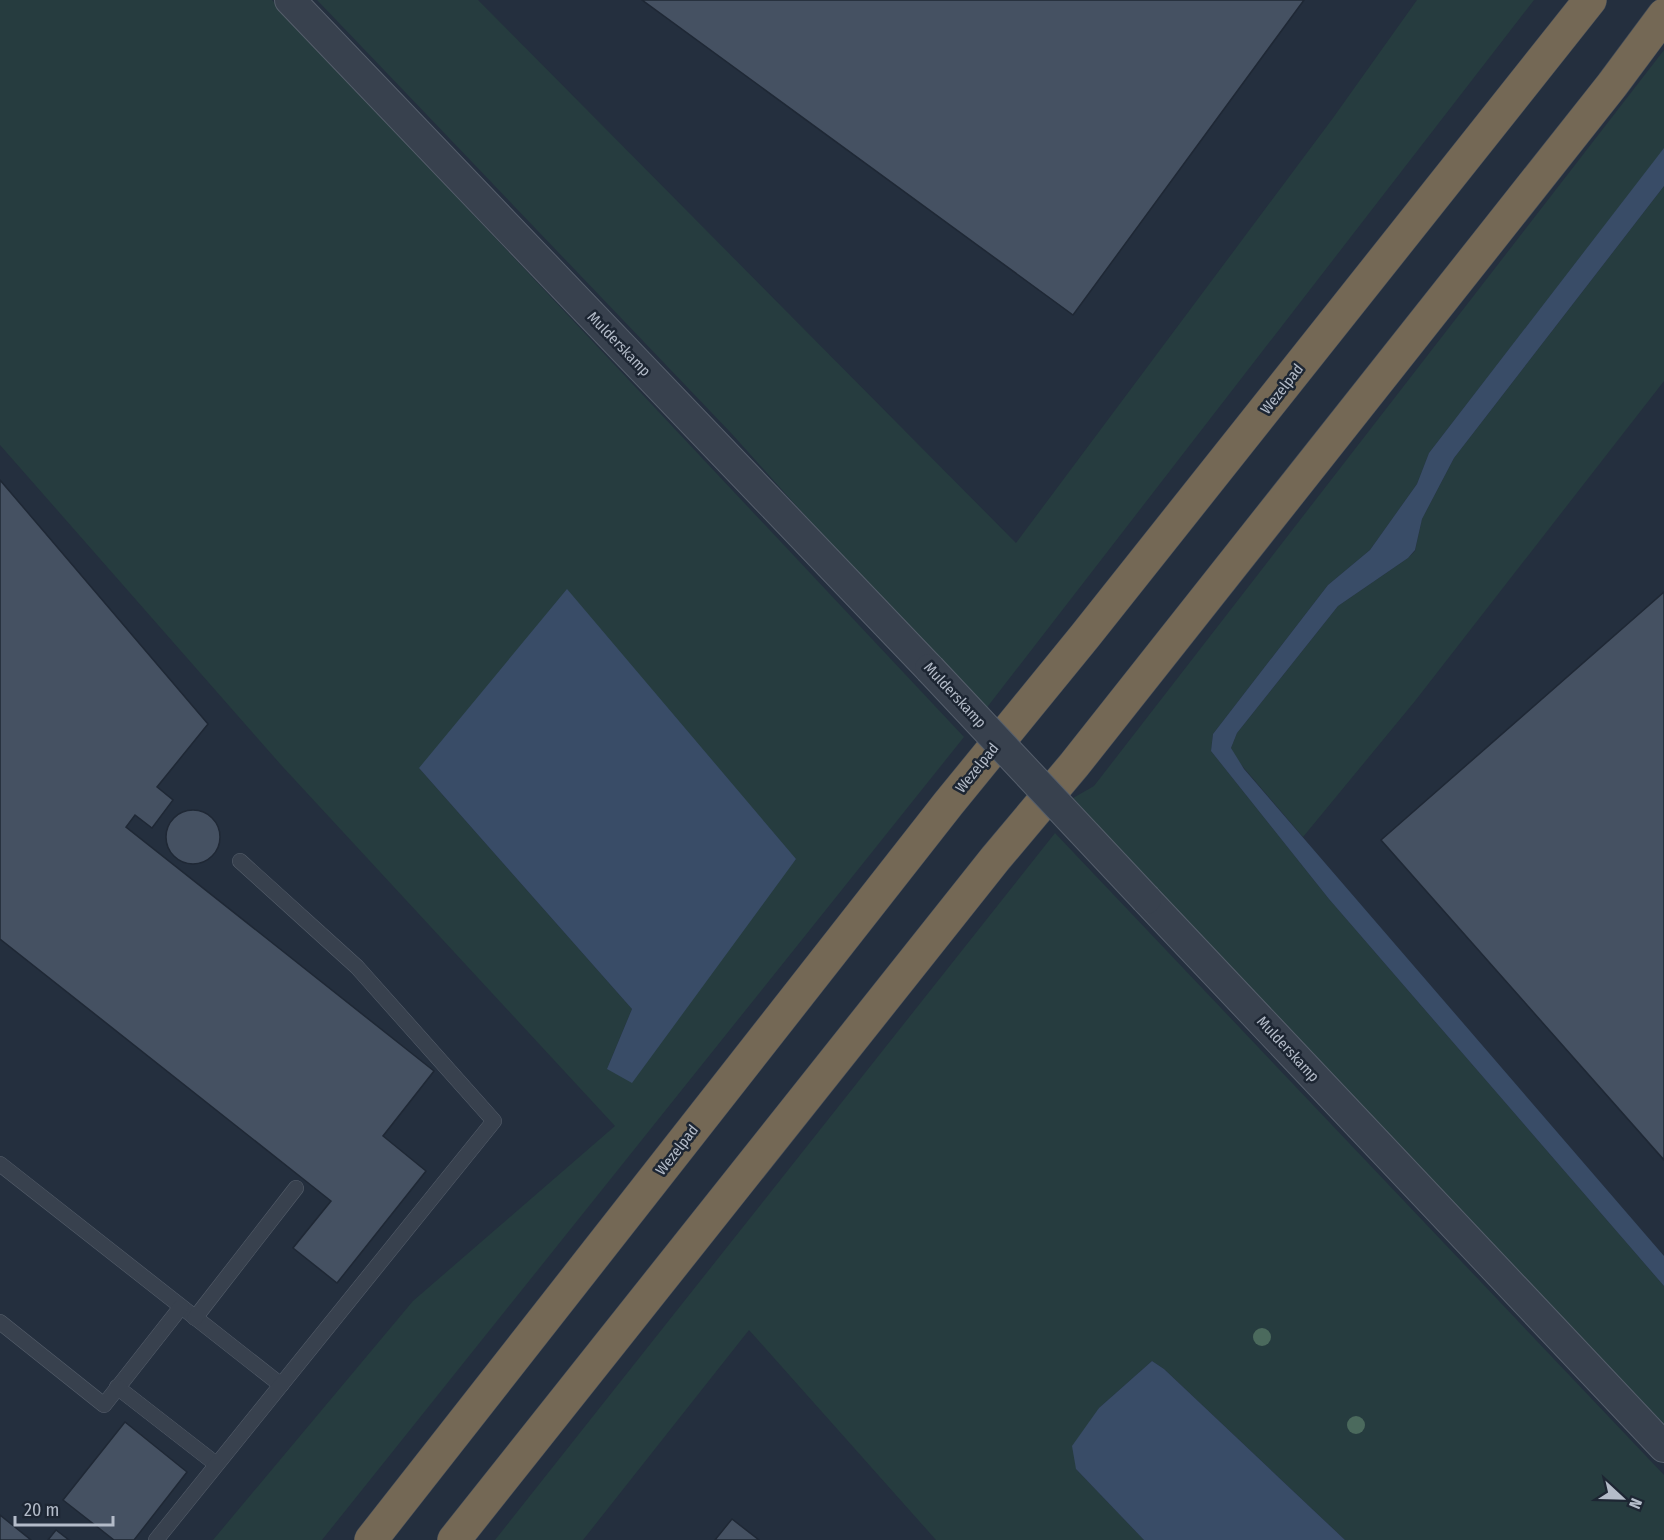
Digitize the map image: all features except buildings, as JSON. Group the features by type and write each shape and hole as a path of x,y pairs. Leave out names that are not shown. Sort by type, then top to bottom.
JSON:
{"highway":[{"name":"Wezelpad","path":"371,1540 940,813 1085,636 1590,0"},
{"path":"454,1540 995,859 1074,765 1612,85 1664,15"}],"street":[{"name":"Mulderskamp","path":"290,0 930,669 1664,1447"}],"lane":[{"path":"156,1540 494,1121 357,967 240,861"},
{"path":"0,1164 281,1385"},
{"path":"195,1318 296,1188"},
{"path":"0,1323 104,1405 181,1306"},
{"path":"117,1387 216,1464"}],"green space":[{"path":"0,0 272,0 964,737 322,1540 213,1540 413,1301 615,1126 282,766 0,445","holes":["419,768 796,859 607,1069 632,1009"]},
{"path":"317,0 478,0 1016,543 1333,118 1417,0 1534,0 985,710 869,587 732,434"},
{"path":"1664,50 1664,149 1429,453 1417,484 1370,550 1328,585 1213,734 1211,751 1329,899 1664,1286 1664,1424 1139,872 1073,798 1094,786"},
{"path":"1664,186 1664,381 1415,701 1303,837 1232,754 1231,748 1237,733 1338,606 1415,551 1422,519 1454,458"},
{"path":"1055,833 1664,1475 1664,1540 1345,1540 1164,1369 1152,1361 1099,1408 1076,1469 1144,1540 936,1540 749,1330 583,1540 495,1540"}],"water":[{"path":"1664,148 1664,186 1454,458 1422,519 1415,550 1408,558 1338,606 1237,733 1231,748 1244,769 1664,1256 1664,1286 1329,899 1211,751 1213,734 1328,585 1370,550 1417,484 1429,453"},
{"path":"567,589 796,859 632,1083 607,1069 632,1009 419,768"},
{"path":"1152,1361 1164,1369 1345,1540 1144,1540 1076,1469 1072,1446 1099,1408"}]}
